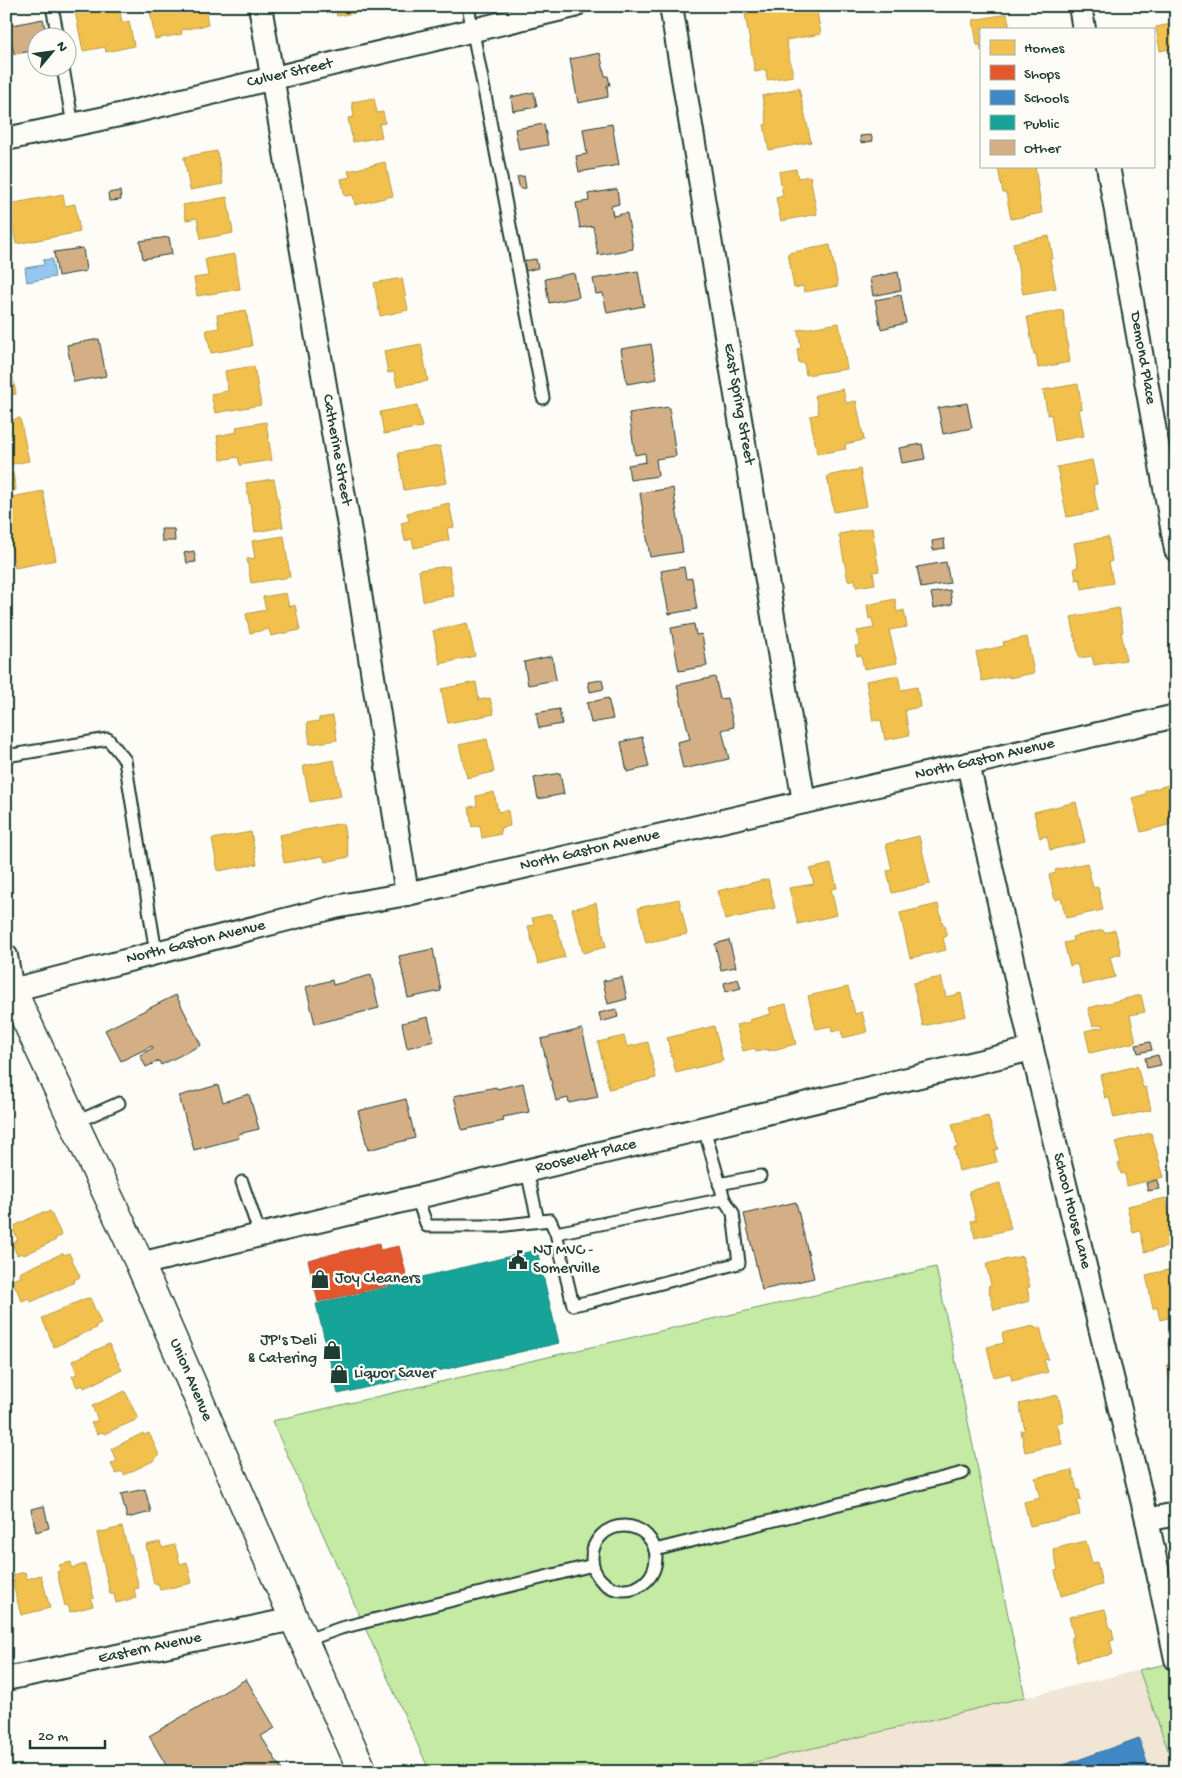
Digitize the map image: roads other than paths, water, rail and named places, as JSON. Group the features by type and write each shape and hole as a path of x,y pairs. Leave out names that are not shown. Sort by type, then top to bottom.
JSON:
{"street":[{"name":"Catherine Street","path":"260,6 354,555 407,894"},
{"name":"Culver Street","path":"6,139 73,125 574,6"},
{"name":"East Spring Street","path":"671,6 804,802"},
{"path":"1080,6 1084,28"},
{"name":"Demond Place","path":"1108,168 1176,550"},
{"name":"North Gaston Avenue","path":"9,990 335,907 407,894 1176,716"},
{"name":"School House Lane","path":"968,764 1032,1049 1147,1520 1176,1658"},
{"path":"6,956 9,990"},
{"name":"Union Avenue","path":"9,990 140,1264 299,1630 363,1772"},
{"name":"Roosevelt Place","path":"140,1264 1032,1049"},
{"path":"1147,1520 1176,1514"},
{"name":"Eastern Avenue","path":"6,1679 299,1630"}],"lane":[{"path":"52,6 56,28"},
{"path":"468,6 542,398"},
{"path":"65,78 73,125"},
{"path":"6,756 108,739 125,760 156,953"},
{"path":"74,1123 119,1103"},
{"path":"417,1198 427,1226 498,1226 550,1220 556,1233 573,1305 739,1263 733,1213 724,1199 704,1128"},
{"path":"527,1171 538,1221"},
{"path":"719,1184 760,1176"},
{"path":"242,1182 260,1235"},
{"path":"556,1233 724,1199"},
{"path":"655,1550 963,1473"},
{"path":"620,1526 630,1526 640,1530 648,1536 655,1550 655,1566 650,1576 634,1588 624,1590 608,1585 597,1575 593,1565 592,1554 595,1544 601,1535 609,1529 620,1526"},
{"path":"299,1630 341,1628 593,1565"}],"water":[{"path":"52,259 55,277 27,282 25,268 44,265 43,260"}],"place":[{"name":"NJ MVC - Somerville","path":"518,1260"},
{"name":"Joy Cleaners","path":"320,1279"},
{"name":"JP's Deli & Catering","path":"332,1350"},
{"name":"Liquor Saver","path":"339,1374"}]}
